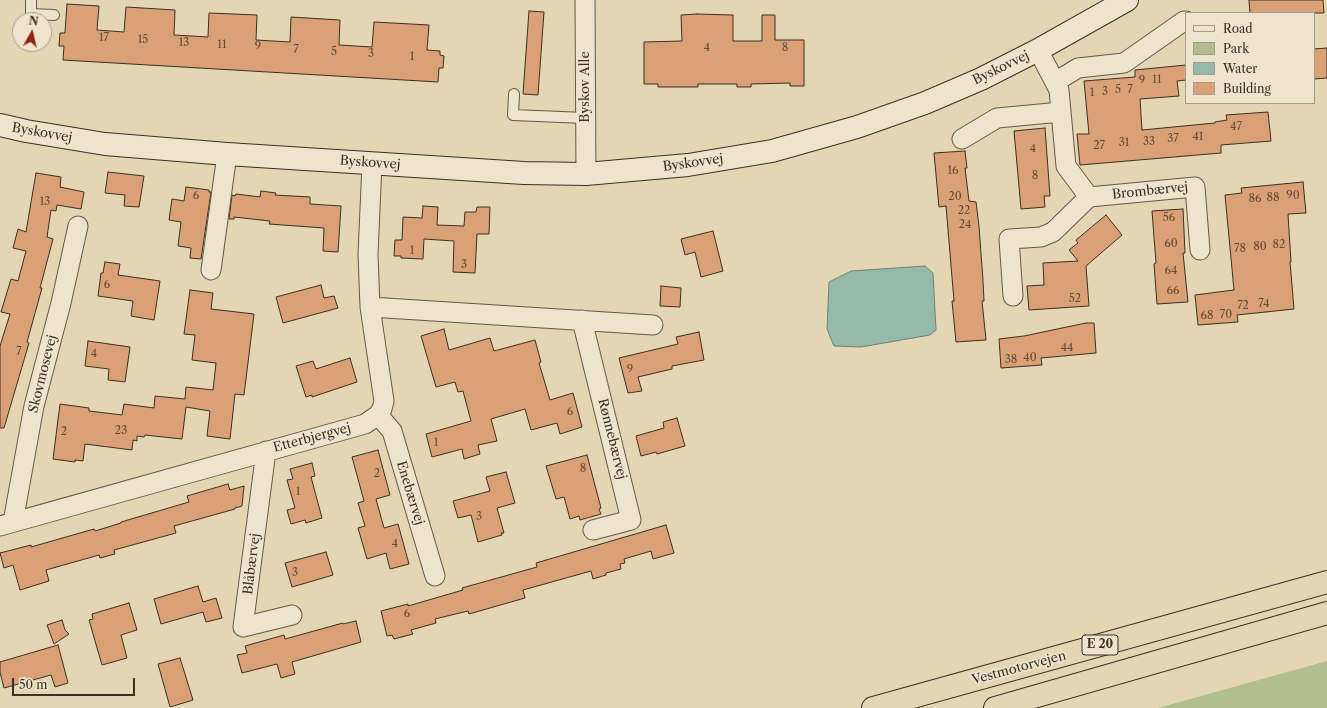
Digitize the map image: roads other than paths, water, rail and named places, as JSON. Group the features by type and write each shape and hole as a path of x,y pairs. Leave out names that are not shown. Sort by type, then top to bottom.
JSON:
{"highway":[{"name":"Vestmotorvejen","path":"873,708 1327,582"},
{"name":"E 20","path":"995,708 1327,613"}],"main road":[{"name":"Byskovvej","path":"0,125 26,131 105,144 227,154 524,173 586,174 688,165 779,149 857,127 925,103 981,79 1038,50 1127,0"}],"street":[{"name":"Byskov Alle","path":"585,0 586,174"},
{"path":"1054,82 1078,68 1124,63 1185,21"},
{"path":"1014,296 1009,239 1041,237 1053,232 1089,197 1066,166 1059,90 1038,50"},
{"path":"962,139 997,118 1061,112"},
{"path":"211,270 227,154"},
{"path":"372,164 368,254 370,307 384,401 382,409 378,415"},
{"name":"Brombærvej","path":"1089,197 1195,187 1200,250"},
{"name":"Skovmosevej","path":"7,524 34,406 61,303 78,226"},
{"path":"370,307 653,325"},
{"name":"Rønnebærvej","path":"582,320 631,520 593,530"},
{"name":"Etterbjergvej","path":"7,524 365,424 378,415"},
{"name":"Enebærvej","path":"378,415 392,431 435,576"},
{"name":"Blåbærvej","path":"266,451 243,627 292,615"}],"lane":[{"path":"31,0 31,14 54,15"},
{"path":"514,94 513,114 585,118"}],"water":[{"path":"925,266 933,273 936,330 930,335 861,347 834,346 827,329 829,282 851,271"}]}
